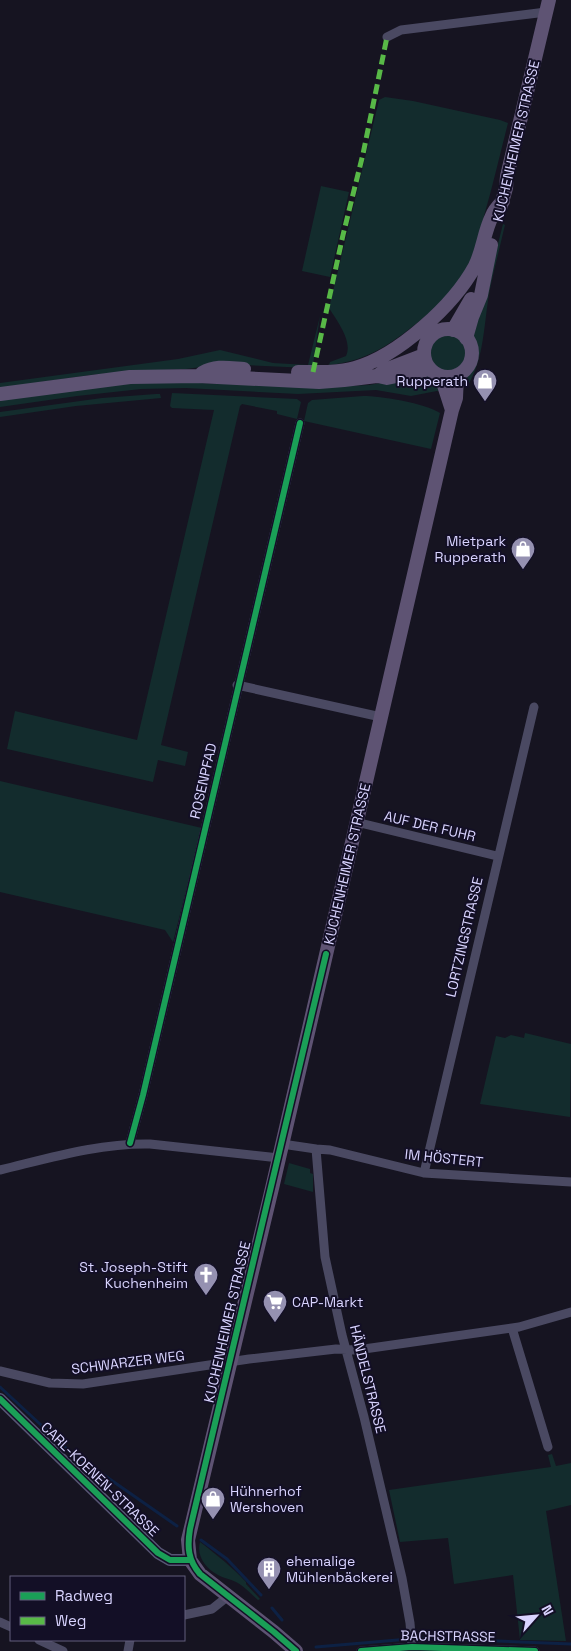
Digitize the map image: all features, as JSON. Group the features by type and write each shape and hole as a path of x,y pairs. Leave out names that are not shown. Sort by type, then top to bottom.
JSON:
{"main road":[{"name":"KUCHENHEIMER STRASSE","path":"466,338 481,294 547,6"},
{"path":"198,376 210,369 220,367 290,371 334,371 355,368 371,362 390,351 446,307 475,266 481,253 492,214 503,200"},
{"name":"KUCHENHEIMER STRASSE","path":"453,330 486,269"},
{"path":"0,394 130,377 198,376 319,382 377,376 387,378 436,373 449,377 457,375 467,367 471,358 471,348 466,338 460,332 453,330 442,330 431,336 425,345 424,355 426,363 436,373 452,410"},
{"path":"377,376 385,370 424,355"},
{"name":"KUCHENHEIMER STRASSE","path":"190,1560 188,1547 190,1529 456,398 457,375"},
{"path":"190,1560 200,1574 296,1651"}],"street":[{"path":"386,37 402,30 547,6"},
{"name":"ROSENPFAD","path":"130,1143 300,424"},
{"path":"237,685 381,717"},
{"name":"LORTZINGSTRASSE","path":"424,1173 497,856 534,707"},
{"name":"AUF DER FUHR","path":"356,822 497,856"},
{"path":"0,1170 83,1150 130,1143 280,1151 316,1149"},
{"name":"IM HÖSTERT","path":"316,1149 330,1150 424,1173 571,1182"},
{"name":"HÄNDELSTRASSE","path":"316,1149 325,1257 402,1578 412,1642"},
{"name":"SCHWARZER WEG","path":"0,1371 50,1382 73,1384 230,1362 346,1349 357,1350 512,1328 571,1312"},
{"path":"512,1328 548,1447"},
{"name":"CARL-KOENEN-STRASSE","path":"0,1399 158,1553 170,1560 190,1560"},
{"path":"185,1615 212,1609 227,1597"},
{"path":"41,1641 63,1651"},
{"name":"BACHSTRASSE","path":"361,1651 412,1642 535,1651"}],"green space":[{"path":"385,97 413,101 508,123 475,247 470,262 456,284 430,312 389,343 371,354 352,361 329,365 330,362 346,356 348,350 343,331 329,308 379,100"},
{"path":"321,186 349,192 330,277 302,271"},
{"path":"503,224 505,225 489,294 480,353 468,385 460,388 477,359 473,332 485,295"},
{"path":"320,316 313,365 309,368 224,364 186,369 90,375 0,388 0,383 178,359 220,350 273,363 308,365"},
{"path":"448,334 455,335 461,340 466,346 466,360 461,366 455,371 448,372 441,371 435,366 430,360 429,353 430,346 435,340 441,335"},
{"path":"427,375 435,379 442,390 411,396 376,390 298,394 186,388 141,389 0,407 0,400 133,383 166,382 330,387 369,385"},
{"path":"172,393 297,399 301,402 297,419 277,414 277,411 242,404 240,406 161,745 188,752 185,766 158,760 153,782 7,749 15,711 137,740 214,410 172,408 170,406"},
{"path":"160,394 161,398 76,406 0,417 0,412 102,398"},
{"path":"363,396 403,401 424,406 440,413 431,449 304,421 308,403 312,400"},
{"path":"0,781 202,828 173,942 165,930 0,892"},
{"path":"525,1033 571,1044 570,1117 480,1104 496,1036 505,1038 511,1035 524,1038"},
{"path":"289,1163 310,1169 310,1173 313,1174 313,1192 284,1184"},
{"path":"552,1454 556,1466 571,1463 571,1505 546,1511 566,1641 520,1640 513,1575 454,1584 448,1538 400,1542 389,1490 551,1467 548,1455"},
{"path":"200,1542 235,1571 260,1599 258,1600 239,1584 220,1576 206,1566 199,1552"}],"waterway":[{"path":"0,1387 68,1450 177,1526"},
{"path":"201,1540 227,1559 261,1595"},
{"path":"272,1608 282,1620"},
{"path":"316,1647 421,1638 571,1644"}],"marked path":[{"path":"313,372 363,154 387,37"}],"cycle path":[{"path":"130,1143 143,1095 300,423"},
{"path":"296,1651 200,1574 193,1564 189,1553 189,1542 190,1529 326,954"},
{"path":"0,1399 158,1553 170,1560 190,1560"},
{"path":"361,1651 412,1647 535,1651"}],"place":[{"name":"Rupperath","path":"485,402"},
{"name":"Mietpark Rupperath","path":"523,570"},
{"name":"St. Joseph-Stift Kuchenheim","path":"206,1296"},
{"name":"CAP-Markt","path":"275,1323"},
{"name":"Hühnerhof Wershoven","path":"213,1520"},
{"name":"ehemalige Mühlenbäckerei","path":"269,1590"}]}
